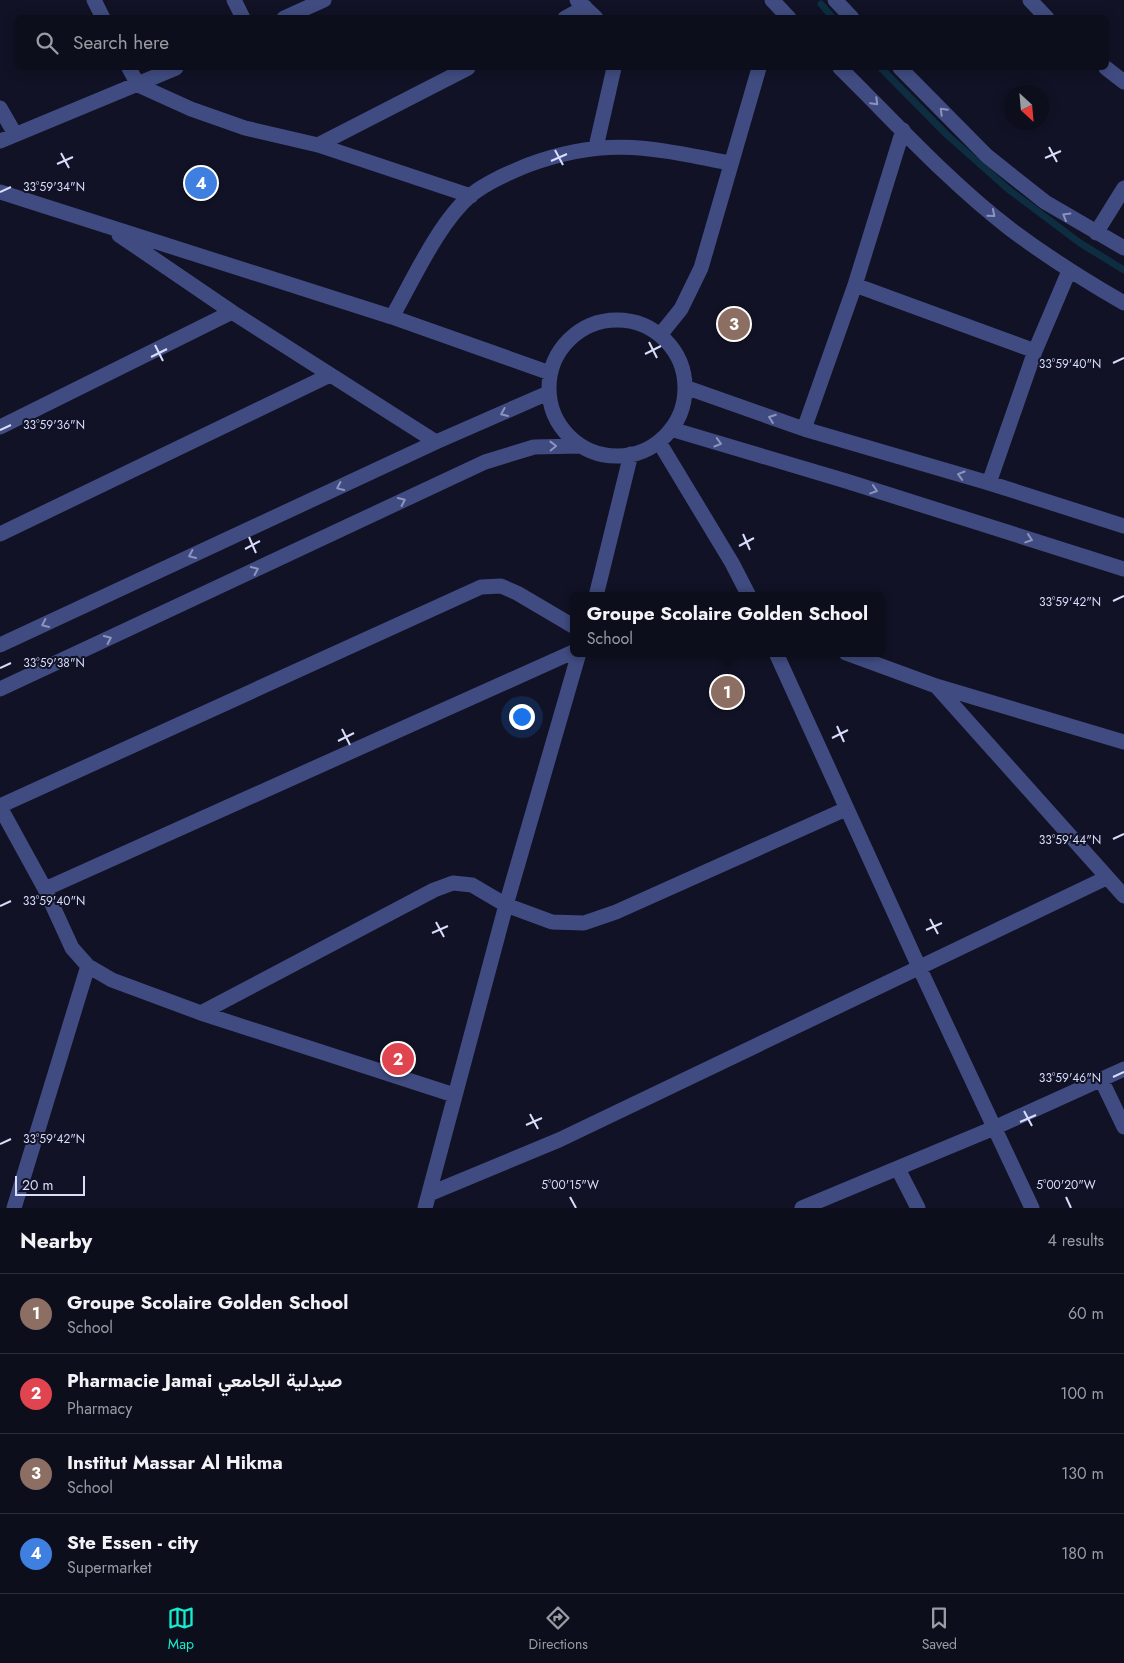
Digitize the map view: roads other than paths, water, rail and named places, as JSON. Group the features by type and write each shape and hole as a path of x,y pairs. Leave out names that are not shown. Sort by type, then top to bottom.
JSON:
{"street":[{"path":"94,0 102,15"},
{"path":"234,0 242,15"},
{"path":"291,15 324,0"},
{"path":"834,0 849,15"},
{"path":"1030,0 1044,15"},
{"path":"776,6 786,15"},
{"path":"571,15 586,8"},
{"path":"130,70 138,85 191,109 245,128 318,145 471,196"},
{"path":"0,141 172,70"},
{"path":"318,145 464,70"},
{"path":"596,147 614,70"},
{"path":"660,335 681,309 694,284 758,70"},
{"path":"842,70 958,185 1009,228 1069,271 1124,303"},
{"path":"902,70 987,156 1045,202 1124,248"},
{"path":"1109,70 1124,82"},
{"path":"0,108 15,134"},
{"path":"804,429 855,285 903,130"},
{"path":"392,316 439,233 471,196 509,173 559,154 596,147 642,147 730,163"},
{"path":"1096,233 1124,188"},
{"path":"0,192 104,224 274,281 392,316 550,373"},
{"path":"104,224 232,312 436,442"},
{"path":"989,483 1035,351 1069,271"},
{"path":"855,285 1035,351"},
{"path":"0,426 232,312"},
{"path":"608,320 629,320 643,324 660,335 670,344 680,361 685,387 682,409 671,430 659,442 631,454 601,454 580,446 562,430 553,415 548,393 550,373 557,354 576,333 595,323 608,320"},
{"path":"0,534 330,374"},
{"path":"685,387 804,429 989,483 1124,526"},
{"path":"0,645 436,442 548,393"},
{"path":"671,430 846,481 1124,569"},
{"path":"659,442 732,563 747,592"},
{"path":"0,689 485,462 534,447 580,446"},
{"path":"597,592 631,454"},
{"path":"454,1094 201,1013 112,980 88,966 72,948 45,889 0,806 481,587 501,586 517,593 570,624"},
{"path":"45,889 570,653"},
{"path":"427,1201 454,1094 506,905 578,657"},
{"path":"778,657 846,809 1032,1208"},
{"path":"857,657 936,686 1124,742"},
{"path":"936,686 1124,896"},
{"path":"201,1013 434,890 453,883 472,885 506,905 552,922 584,924 616,912 846,809"},
{"path":"427,1201 559,1140 1106,878"},
{"path":"14,1208 88,966"},
{"path":"806,1207 994,1128 1124,1069"},
{"path":"1100,1079 1124,1127"},
{"path":"898,1168 918,1208"}],"waterway":[{"path":"821,4 830,15"},
{"path":"883,70 946,134 1008,189 1080,243 1124,270"}],"place":[{"name":"Ste Essen - city","path":"201,183"},
{"name":"Institut Massar Al Hikma","path":"734,324"},
{"name":"Groupe Scolaire Golden School","path":"727,692"},
{"name":"Pharmacie Jamai صيدلية الجامعي","path":"398,1059"}]}
